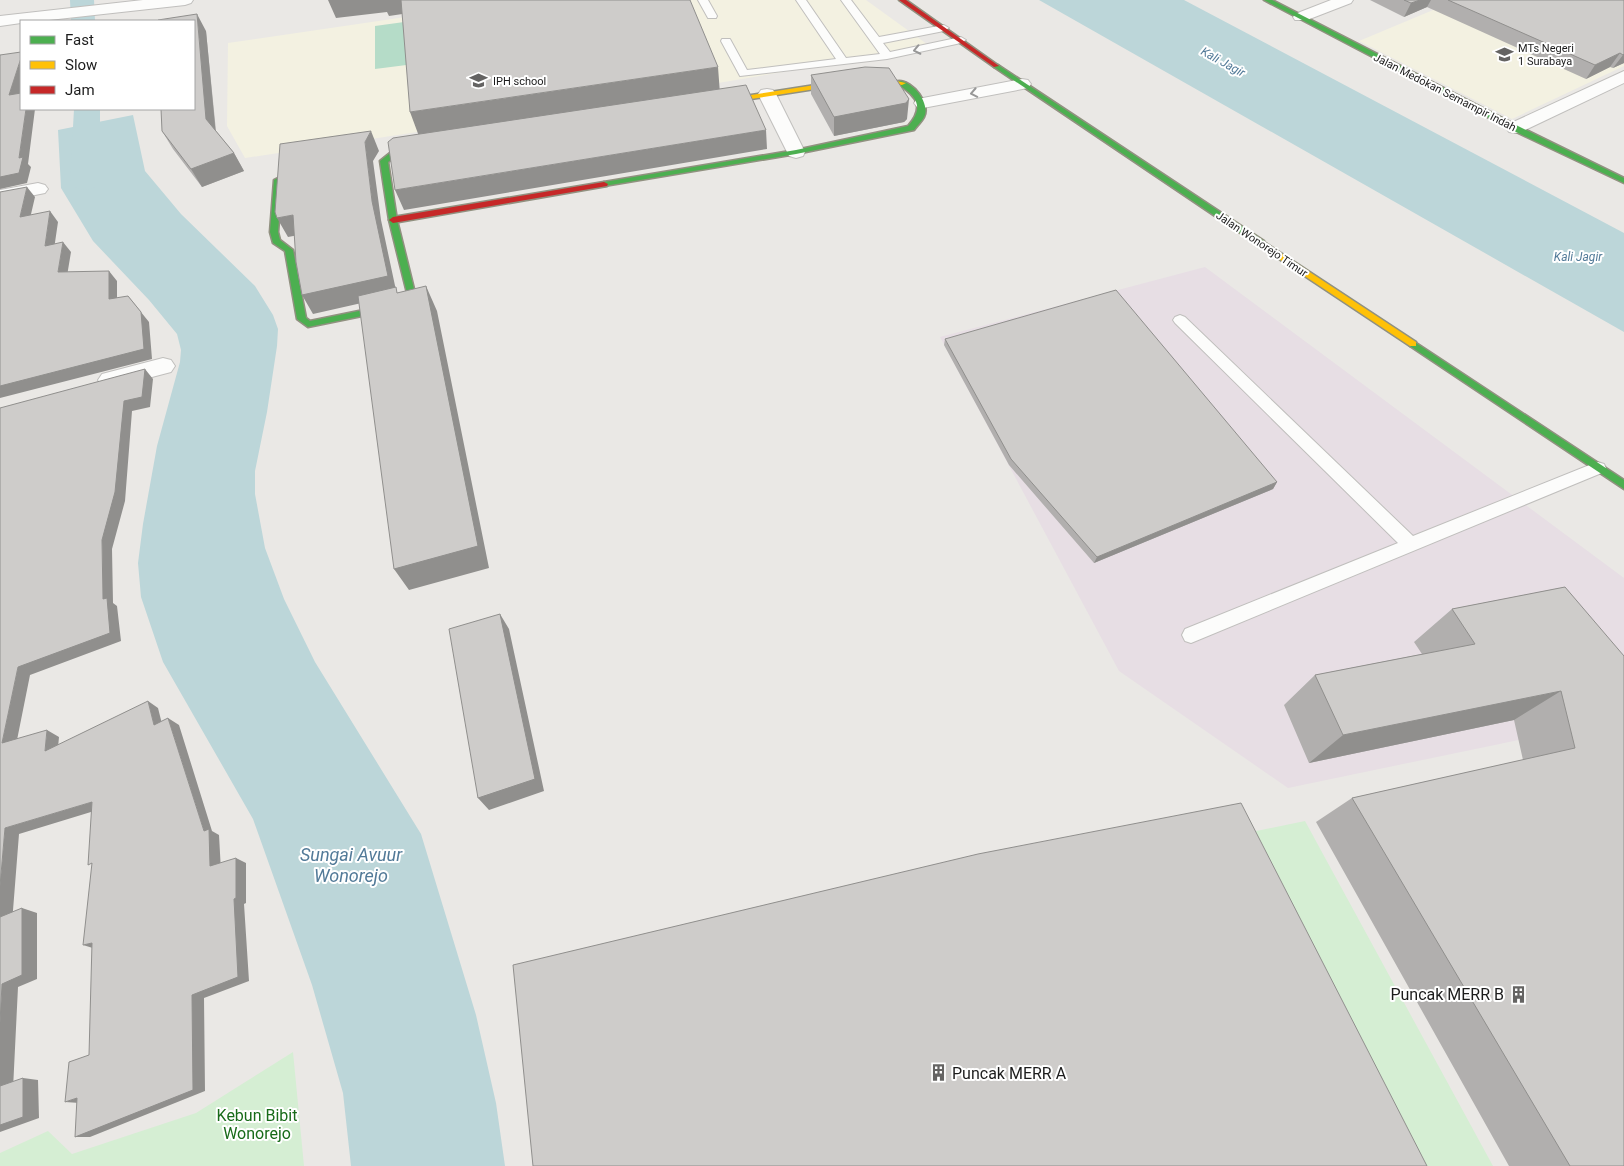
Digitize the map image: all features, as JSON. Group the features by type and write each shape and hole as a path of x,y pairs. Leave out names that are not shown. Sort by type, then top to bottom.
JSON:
{"street":[{"path":"0,21 185,0"},
{"name":"Jalan Wonorejo Timur","path":"902,0 1022,84 1624,485"},
{"name":"Jalan Medokan Semampir Indah","path":"1267,0 1514,128 1624,182"},
{"path":"1301,17 1345,0"},
{"path":"918,97 980,75 1002,70"},
{"path":"1514,128 1624,76"},
{"path":"393,220 796,152 911,128 920,120 924,111 918,97 893,80 873,78 699,105"},
{"path":"918,97 1022,84"},
{"path":"767,94 796,152"},
{"path":"278,180 274,232 276,241 288,250 302,320 308,324 401,305 408,301 411,293 393,220 384,161 389,154 396,151 437,145"},
{"path":"0,196 38,189"},
{"path":"86,386 163,366"}],"lane":[{"path":"703,0 712,16"},
{"path":"801,0 843,62"},
{"path":"846,0 887,56"},
{"path":"875,41 944,28"},
{"path":"726,41 744,74 887,56 961,40"},
{"path":"1180,320 1411,545"},
{"path":"1191,635 1598,468"}],"shaded area":[{"name":"IPH school","path":"503,0 866,0 931,47 529,115 245,158 227,126 228,43 501,3"},
{"name":"MTs Negeri 1 Surabaya","path":"1457,0 1624,0 1624,66 1512,119 1359,41"},
{"path":"1205,267 1624,578 1624,718 1288,788 1119,671 940,337"}],"green space":[{"path":"426,19 430,62 375,69 375,26"},
{"path":"1305,821 1493,1166 1389,1166 1227,837"},
{"name":"Kebun Bibit Wonorejo","path":"293,1052 304,1166 0,1166 0,1153 48,1131 72,1154 196,1113"}],"water":[{"name":"Kali Jagir","path":"1039,0 1184,0 1624,233 1624,332"},
{"name":"Sungai Avuur Wonorejo","path":"133,115 145,171 181,214 255,286 273,315 278,329 267,412 255,471 255,494 265,548 284,599 315,662 421,834 476,1015 496,1103 505,1166 351,1166 343,1093 312,985 253,819 163,662 141,597 138,563 157,446 180,362 181,350 177,334 149,300 93,241 61,188 58,130"}],"building":[{"path":"401,0 690,0 718,67 410,112"},
{"path":"1404,0 1420,0 1411,3"},
{"path":"1448,0 1624,0 1624,54 1620,53 1595,65"},
{"path":"197,14 206,119 234,153 191,169 162,131 161,110 195,110 195,20 158,20"},
{"path":"20,52 20,61 9,95 20,93 20,110 26,110 19,158 23,157 19,173 0,177 0,55"},
{"path":"865,67 889,68 909,99 906,103 834,117 811,75"},
{"path":"746,85 766,130 395,190 388,142 393,138"},
{"path":"371,131 365,142 372,201 388,276 302,295 296,262 293,215 277,218 275,212 280,144"},
{"path":"27,187 20,217 50,211 45,246 63,242 58,272 109,271 109,299 128,296 141,312 144,349 0,386 0,192"},
{"path":"426,286 478,546 394,569 358,296 396,287 397,293"},
{"path":"1116,290 1277,482 1097,557 1011,459 945,339"},
{"path":"145,369 142,397 124,401 115,492 102,540 103,599 107,598 110,633 18,667 2,743 47,730 45,751 148,701 154,725 168,718 204,831 209,829 210,866 236,858 236,898 234,899 238,977 192,995 193,1090 75,1137 77,1098 65,1102 69,1062 89,1055 92,943 83,945 92,863 88,865 92,802 5,828 0,886 0,408"},
{"name":"Puncak MERR B","path":"1565,587 1624,656 1624,1166 1570,1166 1352,798 1575,748 1561,691 1343,735 1315,675 1475,644 1452,609"},
{"path":"500,614 535,779 478,798 449,629"},
{"name":"Puncak MERR A","path":"1241,803 1427,1166 533,1166 513,965 978,854"},
{"path":"22,908 22,975 2,984 0,1023 0,917"},
{"path":"23,1078 23,1117 0,1125 0,1086"}],"waterway":[{"name":"Sungai Avuur Wonorejo","path":"82,0 83,20"},
{"name":"Sungai Avuur Wonorejo","path":"85,181 87,110"}],"traffic: fast":[{"path":"1267,0 1515,128 1624,181"},
{"path":"996,66 1261,243"},
{"path":"604,184 796,152 911,128 921,116 922,111 918,97 902,83"},
{"path":"278,180 274,232 276,241 289,250 302,319 308,324 401,305 408,301 411,293 393,220 384,161 398,151 426,146"},
{"path":"1413,344 1624,485"}],"traffic: slow":[{"path":"713,103 873,78 902,83"},
{"path":"1261,243 1413,344"}],"traffic: jam":[{"path":"902,0 996,66"},
{"path":"393,220 604,184"}],"place":[{"name":"MTs Negeri 1 Surabaya","path":"1504,54"},
{"name":"IPH school","path":"479,81"},
{"name":"Puncak MERR B","path":"1518,994"},
{"name":"Puncak MERR A","path":"938,1073"}]}
